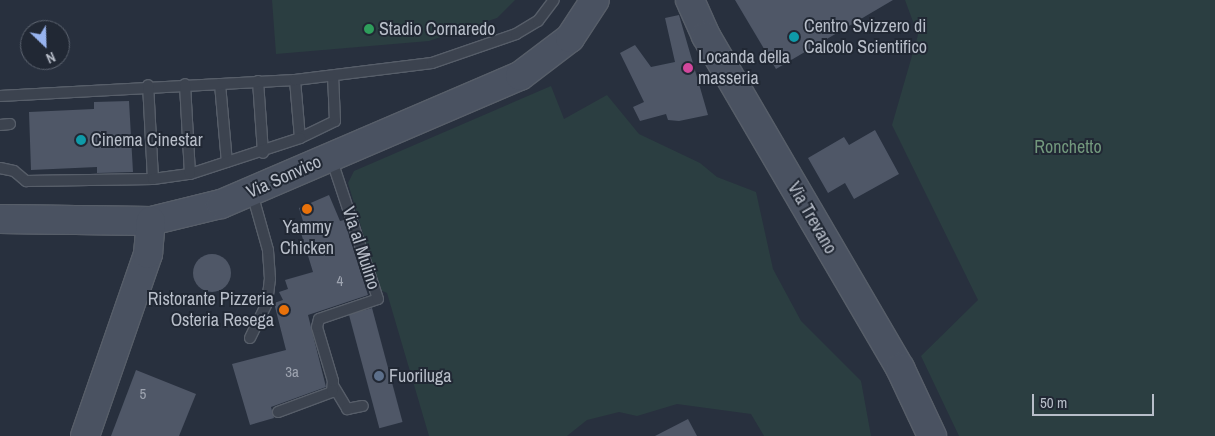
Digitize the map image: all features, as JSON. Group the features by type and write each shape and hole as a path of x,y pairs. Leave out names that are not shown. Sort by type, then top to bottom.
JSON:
{"main road":[{"name":"Via Sonvico","path":"0,219 152,221 191,214 252,192 481,95 534,68 570,38 595,0"},
{"name":"Via Trevano","path":"690,0 706,36 900,368 932,436"},
{"path":"85,436 148,254 152,221"}],"lane":[{"path":"0,96 148,85 295,80 432,62 507,37 538,21 554,0"},
{"path":"0,168 14,171 26,181 153,179 190,174 263,153 336,121 333,76"},
{"path":"295,80 300,138"},
{"path":"258,81 263,153"},
{"path":"185,84 190,174"},
{"path":"220,84 227,162"},
{"path":"148,85 153,179"},
{"name":"Via al Mulino","path":"331,157 378,299 319,319 317,327 334,386 347,409 363,406"},
{"path":"250,338 267,303 270,279 268,250 252,192"},
{"path":"278,412 326,396 334,386"}],"green space":[{"name":"Stadio Cornaredo","path":"272,0 515,0 497,18 429,41 276,54"},
{"name":"Ronchetto","path":"905,0 1215,0 1215,436 959,436 921,356 978,300 892,125 918,35"},
{"path":"551,86 564,119 607,95 639,134 700,163 717,177 756,192 773,269 801,321 861,381 871,436 764,436 751,414 677,404 637,416 619,412 587,420 567,436 429,436 387,293 380,290 348,183 354,171"}],"building":[{"name":"Centro Svizzero di Calcolo Scientifico","path":"735,0 893,0 776,69"},
{"path":"679,15 708,115 679,121 668,120 666,114 640,121 633,107 644,102 620,53 635,45 651,67 675,62 665,18"},
{"name":"Cinema Cinestar","path":"129,101 133,172 97,173 97,167 31,170 29,112 94,109 94,102"},
{"path":"875,130 899,174 854,199 845,183 828,193 808,158 844,137 849,145"},
{"path":"329,195 340,221 344,220 368,295 308,315 326,387 271,407 274,418 250,425 232,364 286,350 274,303 283,300 279,292 288,289 285,280 313,272 301,233 306,231 299,208"},
{"path":"212,254 226,259 231,273 226,287 212,292 198,287 193,273 198,259"},
{"path":"372,308 403,422 379,428 349,314"},
{"path":"136,370 196,394 179,436 111,436"},
{"path":"688,419 697,436 655,436"}],"place":[{"name":"Stadio Cornaredo","path":"369,29"},
{"name":"Centro Svizzero di Calcolo Scientifico","path":"794,37"},
{"name":"Locanda della masseria","path":"688,68"},
{"name":"Cinema Cinestar","path":"81,140"},
{"name":"Yammy Chicken","path":"307,209"},
{"name":"Ristorante Pizzeria Osteria Resega","path":"284,310"},
{"name":"Fuoriluga","path":"379,376"}]}
